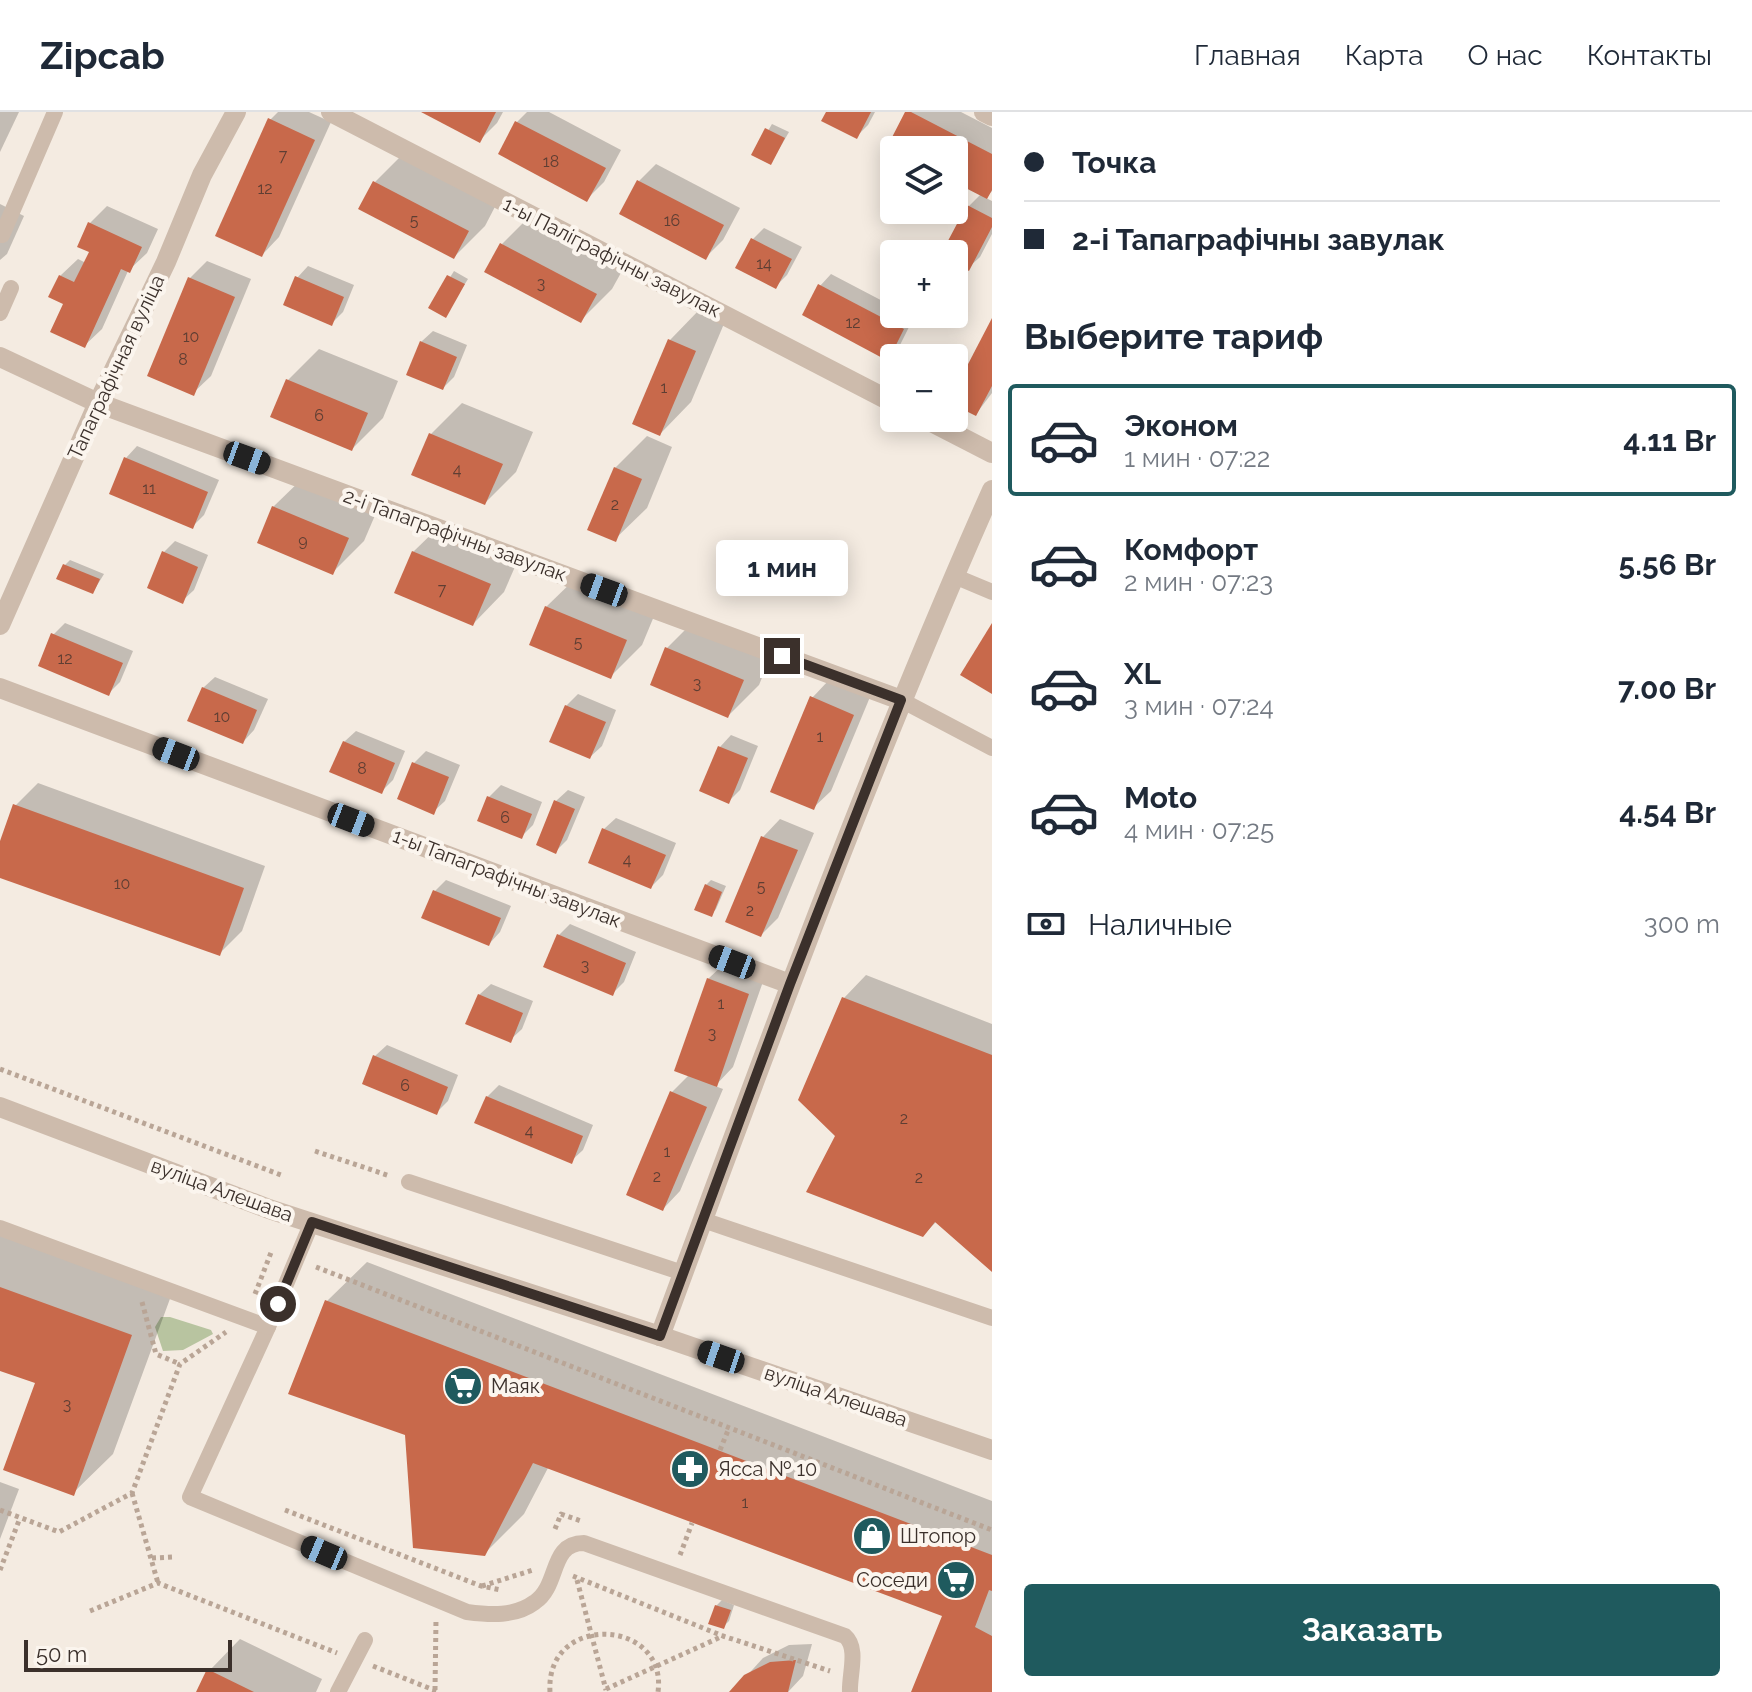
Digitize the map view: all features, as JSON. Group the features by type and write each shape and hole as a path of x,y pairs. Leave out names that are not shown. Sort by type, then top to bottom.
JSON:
{"street":[{"name":"Тапаграфічная вуліца","path":"0,625 98,403 166,262 202,175 236,112"},
{"name":"1-ы Паліграфічны завулак","path":"331,112 880,396"},
{"path":"984,112 992,116"},
{"name":"2-і Тапаграфічны завулак","path":"0,357 98,403 901,700"},
{"path":"951,432 992,453"},
{"path":"660,1336 790,984 901,700 992,490"},
{"name":"1-ы Тапаграфічны завулак","path":"0,688 790,984"},
{"name":"вуліца Алешава","path":"0,1107 258,1205 660,1336 992,1450"}],"lane":[{"path":"2,235 55,112"},
{"path":"0,313 11,288"},
{"path":"954,576 992,592"},
{"path":"901,700 992,748"},
{"path":"409,1182 683,1273"},
{"path":"703,1220 992,1318"},
{"path":"312,1222 190,1497 467,1612 494,1615 516,1612 537,1602 549,1586 563,1550 572,1543 584,1543 845,1636 851,1641 853,1650 850,1684"},
{"path":"0,1228 268,1327"},
{"path":"338,1692 365,1640"}],"path":[{"path":"0,1069 281,1175"},
{"path":"315,1151 409,1182"},
{"path":"158,1583 132,1493 180,1364 246,1319 272,1250"},
{"path":"297,1259 992,1530"},
{"path":"128,1297 142,1302 156,1354 180,1364"},
{"path":"720,1450 729,1428"},
{"path":"0,1510 59,1532 132,1493"},
{"path":"0,1570 20,1518"},
{"path":"679,1556 692,1523"},
{"path":"152,1558 174,1557"},
{"path":"90,1611 158,1583 437,1691 437,1601 558,1563 577,1579 850,1684"},
{"path":"577,1579 606,1690 723,1636"},
{"path":"550,1692 554,1667 563,1652 575,1641 591,1634 607,1633 622,1636 647,1653 655,1666 658,1692"}],"green space":[{"path":"161,1317 211,1330 213,1334 183,1350 163,1351 155,1327"}],"building":[{"path":"421,112 496,112 480,143"},
{"path":"826,112 871,112 857,139 821,121"},
{"path":"905,112 911,112 957,136 893,136"},
{"path":"268,118 315,140 262,257 215,236"},
{"path":"515,121 606,168 587,202 498,154"},
{"path":"765,128 785,138 771,165 751,155"},
{"path":"968,142 992,154 992,190 987,199 968,189"},
{"path":"637,180 724,225 706,260 619,214"},
{"path":"373,181 469,231 454,259 358,209"},
{"path":"968,206 992,218 992,227 969,271 968,240 948,240 957,224 968,224"},
{"path":"88,222 142,247 130,273 121,269 85,348 50,332 63,304 48,297 59,275 74,282 89,252 77,247"},
{"path":"751,238 792,259 776,289 735,268"},
{"path":"500,243 597,294 581,323 484,272"},
{"path":"447,275 465,284 446,318 428,308"},
{"path":"295,276 344,297 332,326 283,305"},
{"path":"188,277 235,297 194,396 147,376"},
{"path":"818,284 880,316 880,328 904,329 896,344 880,344 880,357 802,315"},
{"path":"992,318 992,386 976,416 968,412 968,364"},
{"path":"668,339 696,351 660,436 632,424"},
{"path":"420,341 457,357 443,390 406,375"},
{"path":"286,379 368,413 352,451 270,417"},
{"path":"429,433 503,464 485,505 411,475"},
{"path":"124,457 208,492 193,529 109,494"},
{"path":"614,467 642,479 616,542 587,530"},
{"path":"272,506 349,538 333,575 257,543"},
{"path":"162,551 198,567 183,604 147,588"},
{"path":"412,551 491,584 473,626 394,593"},
{"path":"63,564 100,579 93,594 56,579"},
{"path":"545,606 627,640 611,679 529,645"},
{"path":"992,623 992,694 960,675"},
{"path":"51,633 123,663 109,696 38,666"},
{"path":"665,647 744,680 728,718 650,685"},
{"path":"202,687 257,710 243,744 187,721"},
{"path":"810,696 854,715 814,810 770,792"},
{"path":"565,705 606,722 590,759 549,742"},
{"path":"343,741 395,763 382,794 329,772"},
{"path":"718,746 748,758 729,804 699,791"},
{"path":"412,762 449,777 434,815 397,799"},
{"path":"487,796 532,814 522,839 477,821"},
{"path":"554,800 575,809 556,854 536,845"},
{"path":"13,804 244,888 220,956 0,878 0,841"},
{"path":"602,828 666,855 651,889 588,863"},
{"path":"761,836 798,850 761,937 725,922"},
{"path":"705,884 722,892 712,917 694,910"},
{"path":"433,890 501,918 489,946 421,918"},
{"path":"557,934 626,963 613,996 543,967"},
{"path":"707,978 749,994 717,1087 674,1071"},
{"path":"478,994 523,1013 511,1043 465,1024"},
{"path":"842,997 992,1055 992,1272 935,1222 923,1237 806,1192 835,1136 798,1100"},
{"path":"373,1055 448,1087 437,1115 362,1084"},
{"path":"670,1091 707,1107 663,1211 626,1195"},
{"path":"486,1096 583,1136 572,1164 474,1123"},
{"path":"0,1287 132,1335 74,1496 3,1470 35,1383 0,1371"},
{"path":"325,1300 992,1555 992,1591 989,1590 975,1627 992,1636 992,1692 911,1692 942,1616 533,1463 485,1556 413,1548 405,1435 288,1394"},
{"path":"715,1605 731,1610 724,1629 708,1624"},
{"path":"796,1660 788,1692 729,1692 744,1675 770,1662"},
{"path":"207,1669 254,1692 196,1692"}],"place":[{"name":"Маяк","path":"463,1386"},
{"name":"Ясса № 10","path":"690,1469"},
{"name":"Штопор","path":"872,1536"},
{"name":"Соседи","path":"956,1580"}],"route":[{"path":"278,1304 312,1222 660,1336 790,984 901,700 782,656"}]}
